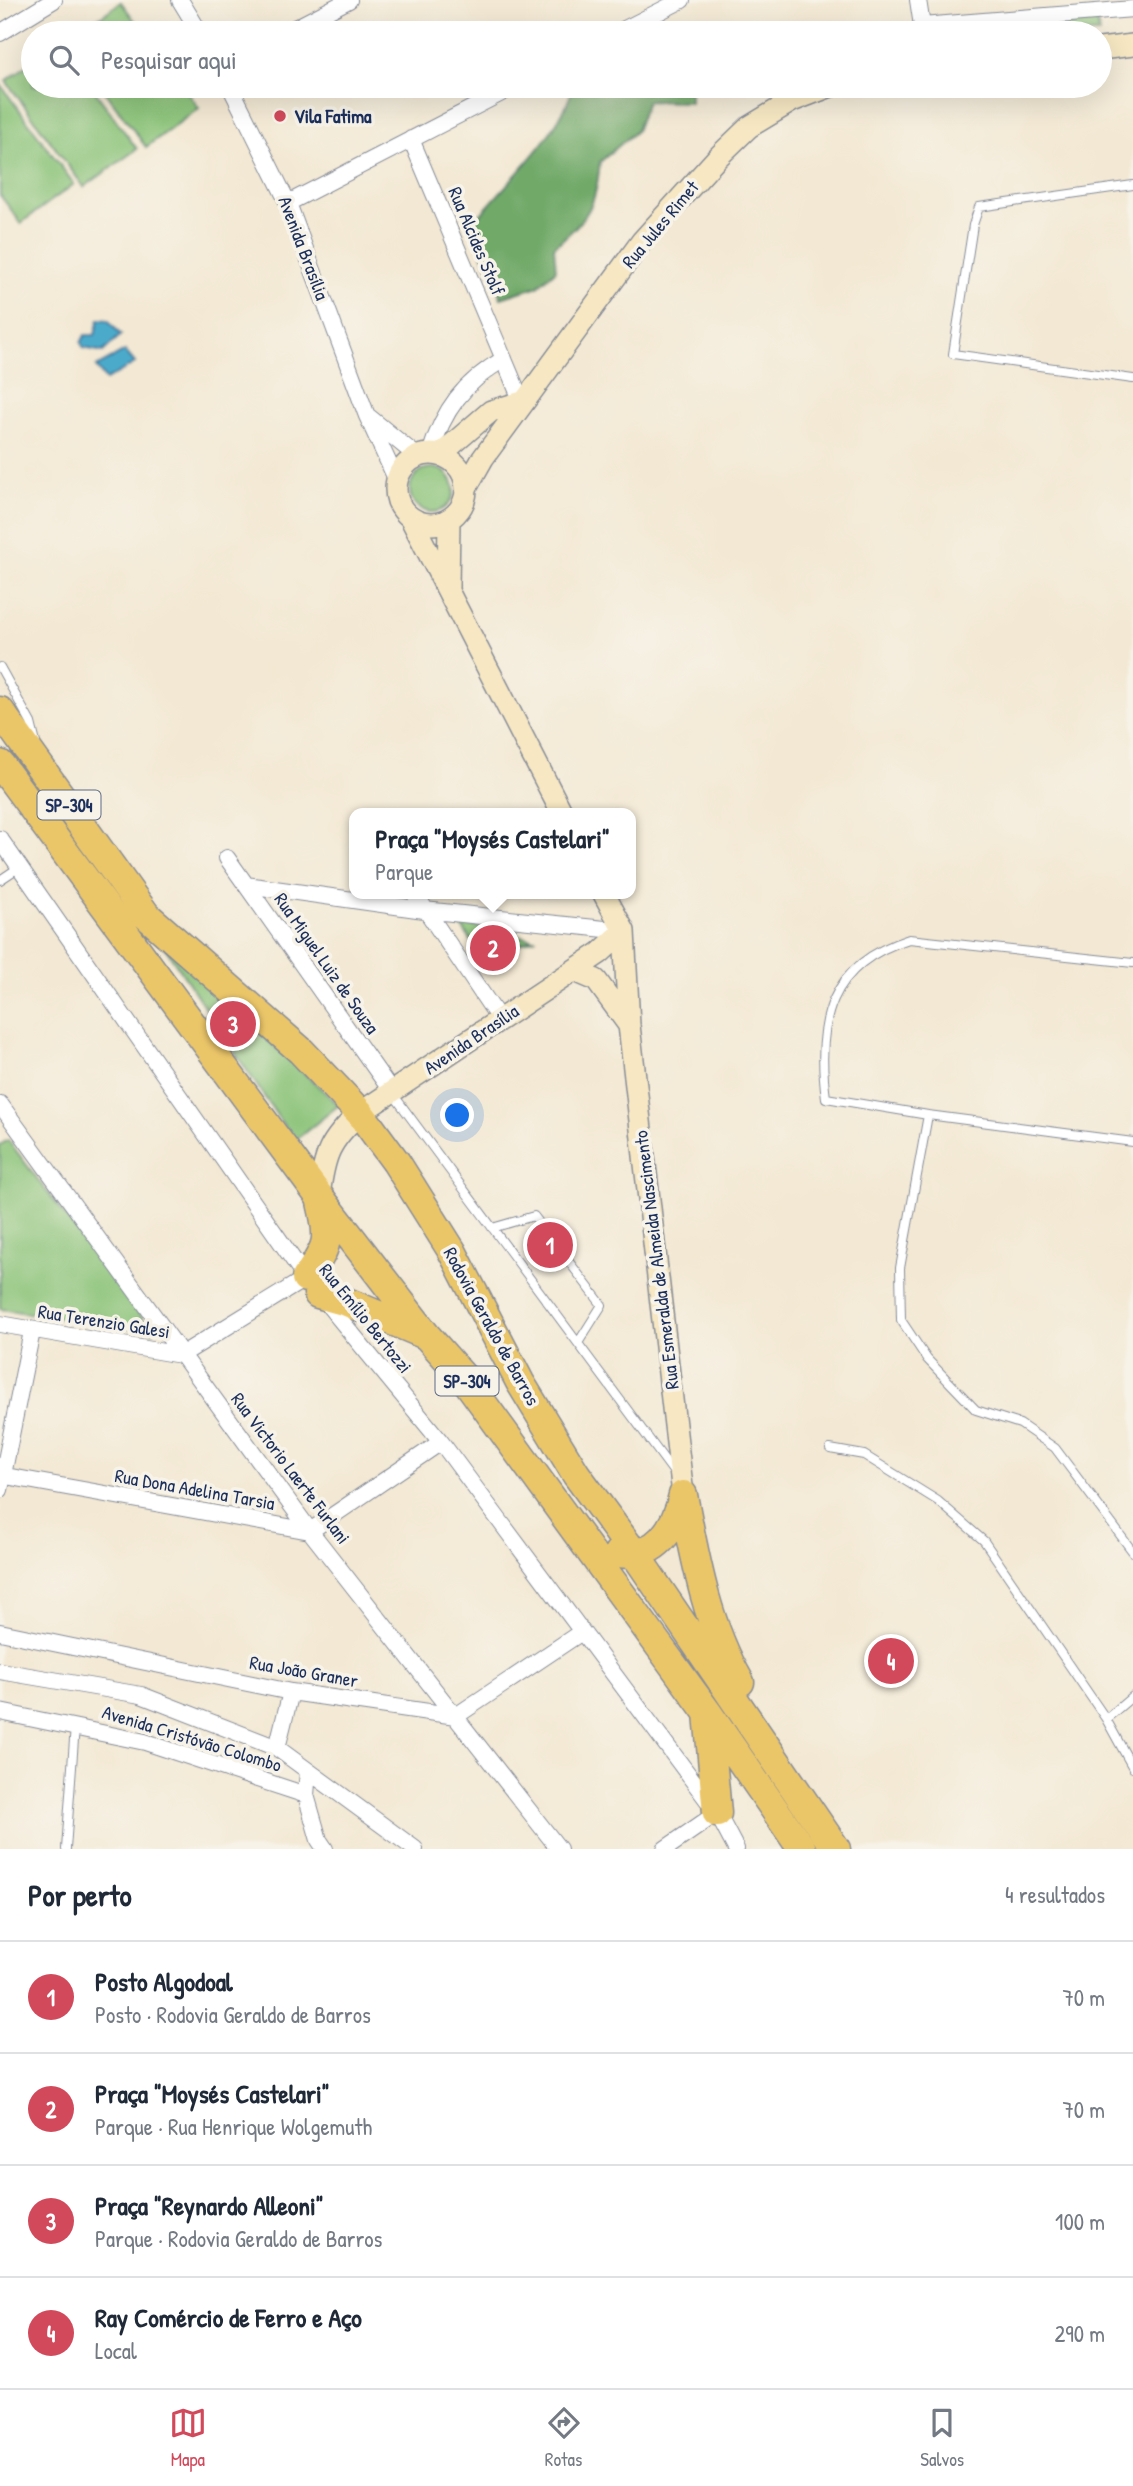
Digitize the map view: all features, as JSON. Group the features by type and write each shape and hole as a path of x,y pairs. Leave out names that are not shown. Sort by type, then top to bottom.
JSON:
{"highway":[{"name":"Rodovia Geraldo de Barros","path":"0,711 146,915 301,1051 360,1113 397,1162 452,1251 520,1382 576,1474 634,1553 836,1849"},
{"name":"SP-304","path":"0,764 319,1196 426,1335 465,1378 708,1713 802,1849"},
{"path":"319,1196 329,1235 312,1286 426,1335"},
{"path":"465,1378 599,1542 614,1552 634,1553 648,1550 668,1533 674,1526 682,1489"},
{"path":"682,1489 699,1575 727,1661 836,1849"},
{"path":"708,1713 717,1813"}],"main road":[{"path":"1112,48 1133,45"},
{"name":"Rua Jules Rimet","path":"466,488 483,458 522,402 642,241 717,158 749,127 800,98"},
{"path":"522,402 491,411 429,455 405,466 397,481 398,501 410,517 448,596 559,808"},
{"path":"410,517 433,524 449,520 464,503 466,488 457,465 429,455"},
{"path":"448,596 449,520"},
{"path":"607,899 624,931"},
{"name":"Avenida Brasília","path":"319,1196 324,1158 338,1132 360,1113 575,971 624,931"},
{"name":"Rua Esmeralda de Almeida Nascimento","path":"624,931 629,1025 682,1489"},
{"name":"Rua Esmeralda de Almeida Nascimento","path":"575,971 596,980 629,1025"}],"street":[{"path":"0,33 54,0"},
{"path":"180,0 193,21"},
{"path":"308,21 349,0"},
{"path":"641,21 682,0"},
{"path":"918,0 921,21"},
{"path":"960,21 1075,6 1133,9"},
{"name":"Avenida Brasília","path":"236,98 288,203 368,416 397,481"},
{"path":"288,203 491,98"},
{"name":"Rua Alcides Stolf","path":"411,139 522,402"},
{"path":"368,416 429,455 439,424 455,398 478,374 504,359"},
{"name":"Rua Emílio Bertozzi","path":"0,839 312,1286 441,1442 580,1633 717,1813 736,1849"},
{"name":"Rua Miguel Luiz de Souza","path":"227,858 392,1092"},
{"path":"246,885 424,910 624,931"},
{"path":"418,899 500,1020"},
{"name":"Rua Victorio Laerte Furlani","path":"0,1104 5,1123 310,1531 559,1849"},
{"name":"Rua Terenzio Galesi","path":"0,1324 181,1355 312,1286"},
{"path":"1,1480 32,1331"},
{"path":"310,1531 441,1442"},
{"name":"Rua Dona Adelina Tarsia","path":"1,1480 310,1531"},
{"name":"Rua João Graner","path":"0,1632 290,1692 456,1716"},
{"path":"456,1716 580,1633"},
{"name":"Avenida Cristóvão Colombo","path":"0,1671 141,1695 277,1748 415,1849"},
{"path":"277,1748 290,1692"},
{"name":"Avenida Cristóvão Colombo","path":"0,1712 145,1742 306,1796 308,1771"},
{"path":"306,1796 319,1846"},
{"path":"665,1849 717,1813"}],"lane":[{"path":"1133,185 979,207 973,225 953,354 1133,379"},
{"path":"0,667 31,723 41,766"},
{"path":"0,880 21,866"},
{"path":"1133,963 909,939 890,945 847,975 833,999 822,1032 821,1064 826,1098 928,1115 1133,1142"},
{"path":"392,1092 578,1343 682,1489"},
{"path":"928,1115 900,1268 901,1320 927,1359 976,1410 1020,1424 1055,1448 1133,1552"},
{"path":"492,1228 534,1216 602,1305 578,1343"},
{"path":"830,1449 864,1455 938,1502 984,1541 1106,1719 1133,1768"},
{"path":"1106,1719 1133,1696"},
{"path":"66,1849 75,1726"}],"green space":[{"path":"121,2 135,21 95,21"},
{"path":"21,70 21,98 100,98 137,149 84,187 6,81"},
{"path":"0,84 74,184 21,223 0,195"},
{"path":"110,98 192,98 199,108 146,147"},
{"path":"569,98 690,98 690,102 647,101 636,131 600,162 596,191 583,219 554,247 556,270 538,286 501,298 471,226 545,140"},
{"path":"432,468 447,475 454,490 447,505 432,512 417,505 410,490 417,475"},
{"path":"459,923 534,939 483,957"},
{"path":"162,943 339,1105 294,1141"},
{"path":"8,1140 153,1332 0,1309 0,1145"}],"water":[{"path":"99,319 108,320 121,335 103,352 84,348 81,343 85,335 95,335"},
{"path":"125,351 135,363 106,380 96,367"}],"place":[{"name":"Vila Fatima","path":"280,116"},
{"name":"Praça \"Moysés Castelari\"","path":"493,948"},
{"name":"Praça \"Reynardo Alleoni\"","path":"233,1024"},
{"name":"Posto Algodoal","path":"550,1245"},
{"name":"Ray Comércio de Ferro e Aço","path":"891,1661"}]}
